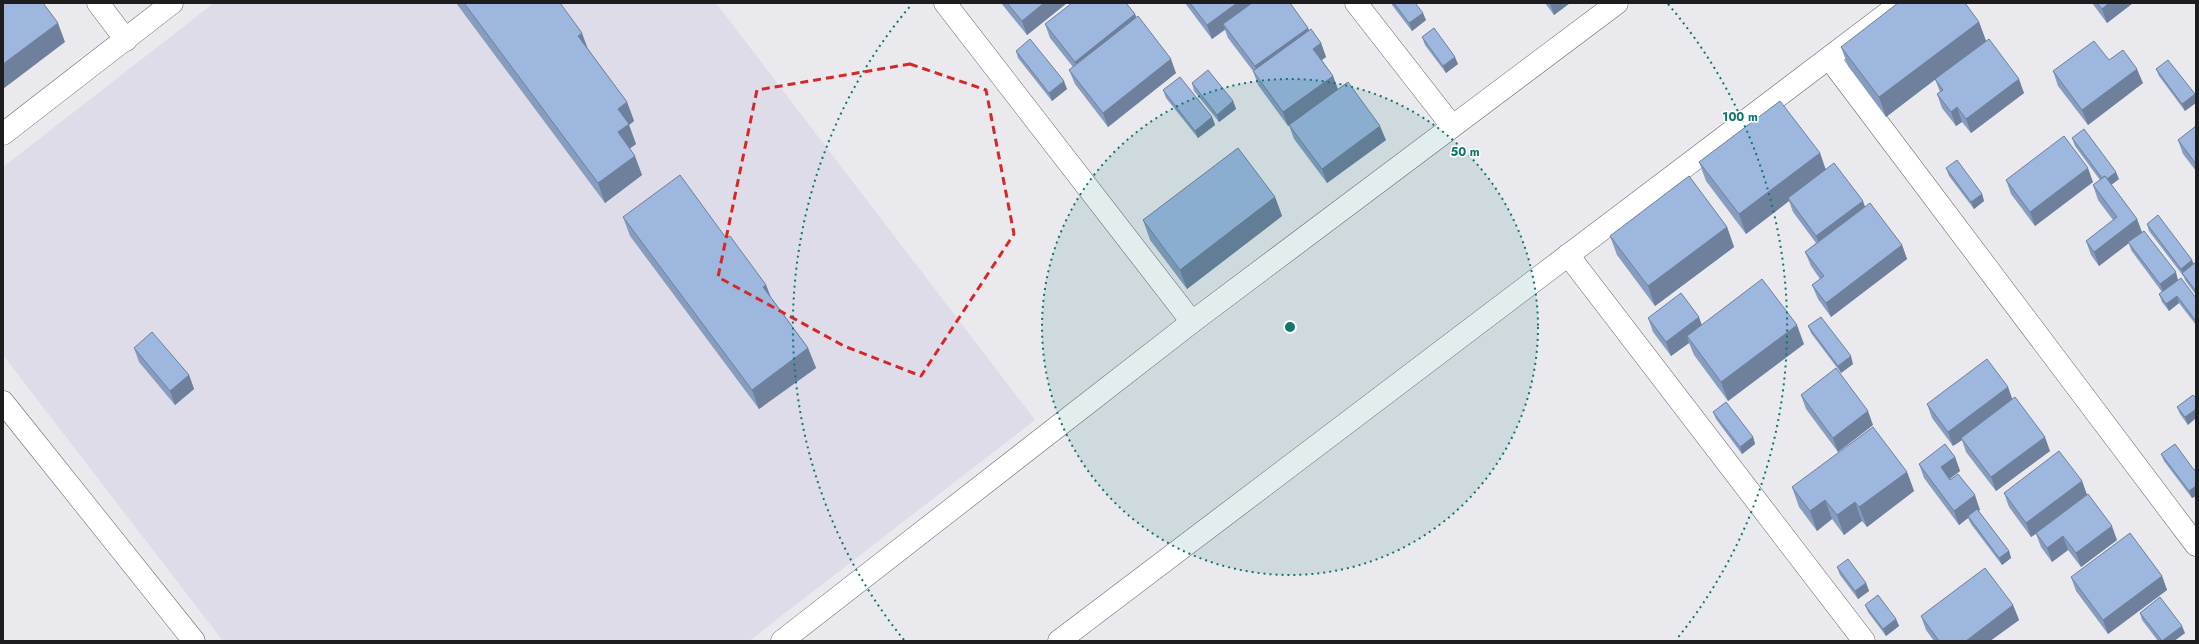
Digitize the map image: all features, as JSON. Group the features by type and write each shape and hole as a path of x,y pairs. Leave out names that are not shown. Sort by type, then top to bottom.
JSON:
{"street":[{"path":"98,3 126,40"},
{"path":"3,134 172,3"},
{"path":"945,3 1192,322"},
{"path":"1356,3 1452,126"},
{"path":"782,641 1192,322 1617,3"},
{"path":"1059,641 1901,3"},
{"path":"1829,58 2196,545"},
{"path":"1568,255 1864,641"},
{"path":"3,402 194,641"}],"highlighted area":[{"path":"910,64 986,90 1014,234 921,376 844,346 718,277 757,90"}],"shaded area":[{"path":"214,3 716,3 1035,420 749,641 223,641 3,355 3,167"}],"building":[{"path":"3,3 43,3 58,23 3,64"},
{"path":"464,3 560,3 582,33 578,36 627,102 618,109 629,124 618,132 635,156 598,183"},
{"path":"1007,3 1044,3 1022,21"},
{"path":"1072,3 1126,3 1135,14 1075,62 1045,24"},
{"path":"1190,3 1237,3 1207,25"},
{"path":"1252,3 1290,3 1308,28 1255,66 1223,24"},
{"path":"1394,3 1415,3 1423,13 1409,23"},
{"path":"1898,3 1965,3 1979,22 1879,97 1841,47"},
{"path":"2097,3 2109,3 2102,9"},
{"path":"1138,16 1171,59 1103,113 1069,70"},
{"path":"1434,28 1455,57 1443,66 1422,37"},
{"path":"1311,29 1321,43 1313,49 1333,76 1283,112 1253,71"},
{"path":"1030,39 1064,81 1049,93 1016,51"},
{"path":"1989,39 2019,79 1966,119 1957,107 1951,112 1937,94 1943,90 1935,79"},
{"path":"2094,41 2109,60 2123,50 2137,69 2082,110 2053,71"},
{"path":"2168,60 2195,94 2182,104 2156,69"},
{"path":"1208,70 1233,101 1217,115 1192,83"},
{"path":"1180,77 1212,117 1195,131 1163,90"},
{"path":"1348,82 1380,126 1322,169 1289,125"},
{"path":"1780,101 1820,153 1739,214 1699,162"},
{"path":"2196,126 2196,164 2178,140"},
{"path":"2084,129 2116,172 2107,179 2105,176 2102,178 2072,138"},
{"path":"2064,136 2088,168 2030,212 2006,180"},
{"path":"1238,148 1275,197 1180,270 1143,220"},
{"path":"1957,160 1982,194 1971,202 1946,168"},
{"path":"1834,163 1863,201 1816,236 1788,198"},
{"path":"680,175 726,238 730,236 766,285 763,287 808,348 752,390 623,217"},
{"path":"1689,176 1727,227 1648,286 1610,236"},
{"path":"2105,176 2137,219 2094,252 2086,241 2117,217 2093,185"},
{"path":"1870,203 1902,245 1826,303 1812,285 1824,276 1805,252"},
{"path":"2158,215 2192,260 2181,269 2147,224"},
{"path":"2144,231 2176,272 2160,284 2128,242"},
{"path":"2196,262 2196,291 2182,273"},
{"path":"2181,278 2196,298 2196,321 2177,296 2166,304 2159,294"},
{"path":"1762,279 1797,325 1721,382 1687,336"},
{"path":"1681,293 1699,317 1666,342 1648,318"},
{"path":"1821,317 1851,356 1838,366 1808,326"},
{"path":"152,332 189,375 170,391 134,348"},
{"path":"1987,359 2008,387 1948,432 1927,404"},
{"path":"1836,368 1868,411 1833,438 1801,395"},
{"path":"2193,395 2196,398 2196,409 2185,417 2177,407"},
{"path":"2015,397 2045,437 1991,477 1961,438"},
{"path":"1726,402 1753,437 1740,447 1713,412"},
{"path":"1873,427 1907,472 1859,507 1855,502 1837,515 1825,500 1810,511 1792,487"},
{"path":"1945,444 1955,457 1941,467 1950,480 1958,474 1975,495 1954,511 1919,464"},
{"path":"2175,444 2194,470 2196,469 2196,486 2189,491 2161,454"},
{"path":"2059,451 2082,481 2026,523 2004,493"},
{"path":"2088,494 2112,526 2076,553 2063,536 2047,548 2036,533"},
{"path":"1977,509 2009,551 1999,558 1968,516"},
{"path":"2130,533 2162,576 2103,620 2071,577"},
{"path":"1848,559 1866,583 1855,591 1837,567"},
{"path":"1985,568 2013,605 1966,641 1939,641 1921,616"},
{"path":"1878,595 1896,619 1883,629 1865,605"},
{"path":"2160,597 2182,626 2162,641 2140,613"}]}
